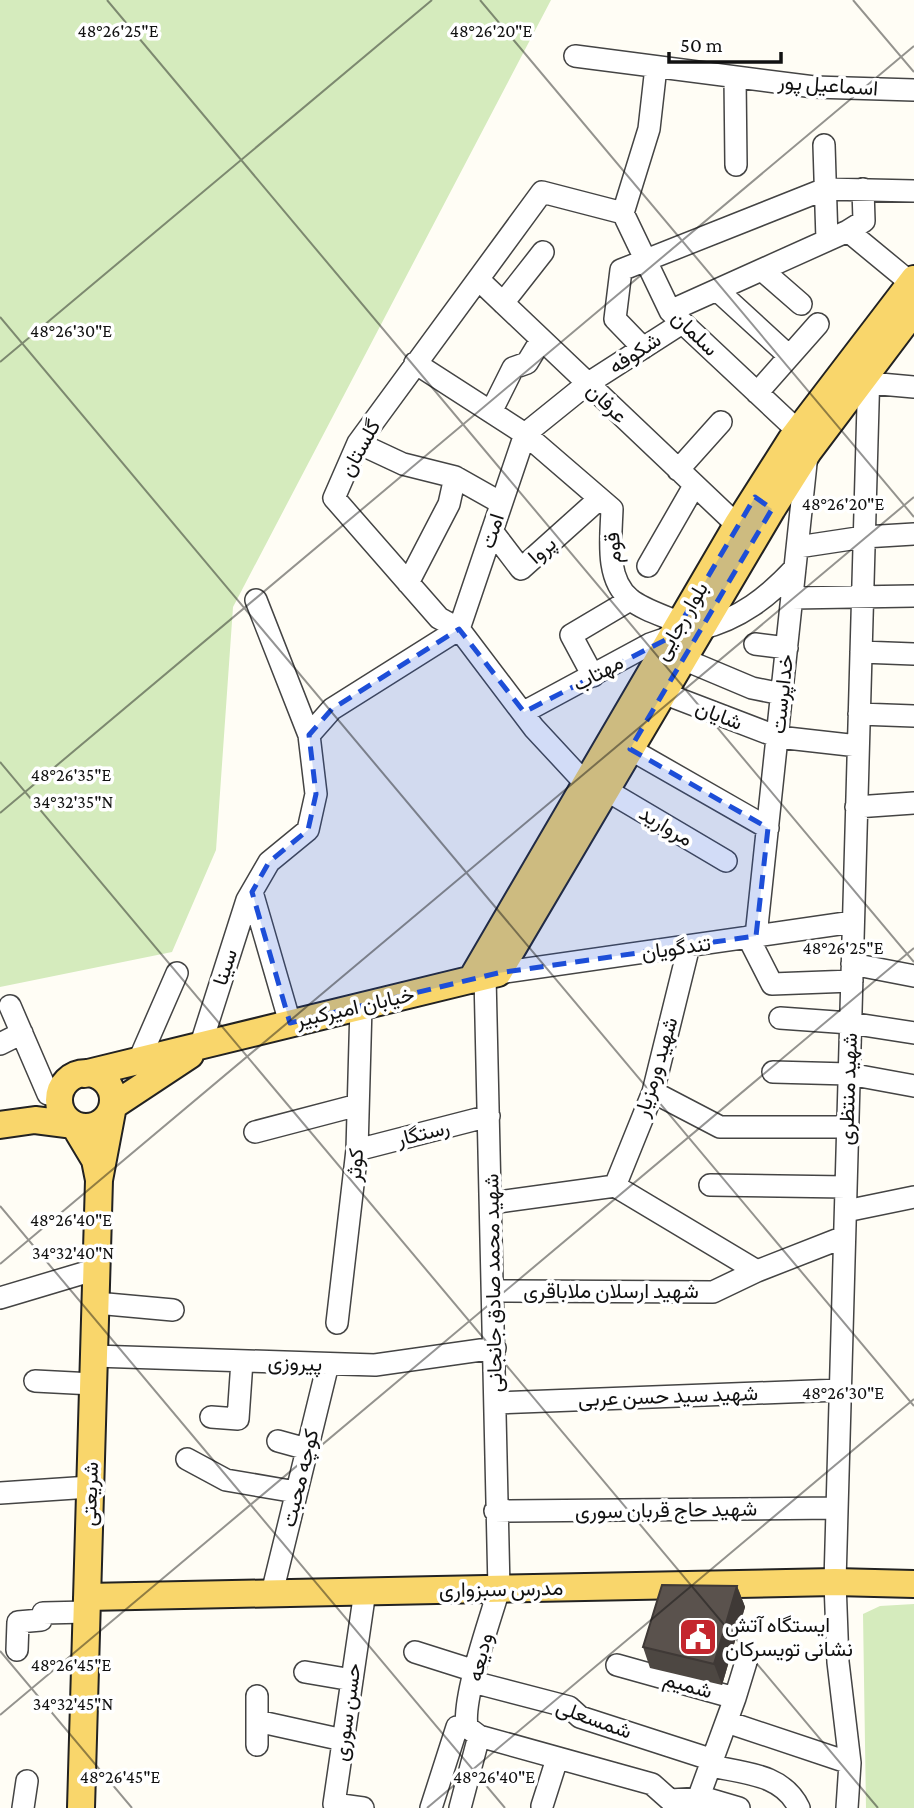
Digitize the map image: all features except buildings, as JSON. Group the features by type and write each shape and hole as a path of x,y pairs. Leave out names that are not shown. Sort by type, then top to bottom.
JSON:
{"main road":[{"name":"بلوار رجایی","path":"485,976 763,503 912,281"},
{"name":"بلوار رجایی","path":"803,441 869,376 914,311"},
{"name":"بلوار رجایی","path":"596,787 630,749 663,693 684,637 737,524 763,503"},
{"name":"خیابان امیرکبیر","path":"0,1124 66,1083 139,1060 485,976"},
{"path":"0,1124 36,1121 88,1128 102,1123 113,1105 206,1043"},
{"path":"98,1076 109,1085 113,1105 99,1180 95,1160 74,1125 61,1110 60,1096 66,1083 98,1076"},
{"name":"شریعتی","path":"81,1808 99,1180"},
{"name":"مدرس سبزواری","path":"87,1604 271,1593 835,1582 914,1584"}],"street":[{"name":"اسماعیل پور","path":"575,56 814,87 914,90"},
{"path":"623,213 649,129 656,67"},
{"path":"735,77 736,165"},
{"path":"824,145 827,240"},
{"path":"643,348 615,318 621,270 825,189 914,191"},
{"path":"863,189 864,220 849,232 912,281"},
{"name":"گلستان","path":"596,787 534,728 459,629 439,618 334,498 358,443 542,192 623,213"},
{"name":"سلمان","path":"623,213 676,317 757,393 803,441"},
{"name":"شکوفه","path":"587,384 643,348 676,317 717,290 849,232"},
{"path":"503,303 543,252"},
{"path":"762,270 801,304"},
{"name":"عرفان","path":"479,280 737,524"},
{"path":"717,290 789,356"},
{"path":"757,393 818,324"},
{"path":"491,412 513,369 527,363 541,340"},
{"path":"415,363 524,433 587,384"},
{"path":"869,376 914,387"},
{"name":"شهید منتظری","path":"847,1808 850,1763 838,1662 835,1582 869,376"},
{"path":"678,470 721,422"},
{"name":"قوم","path":"524,433 612,509 610,559 623,591 631,600"},
{"name":"امت","path":"459,629 524,433"},
{"name":"خداپرست","path":"752,937 768,828 797,557 803,441"},
{"path":"358,443 403,464 455,477 501,503"},
{"path":"408,583 449,504 455,477"},
{"path":"649,566 694,486"},
{"name":"پروا","path":"492,531 521,569 600,499"},
{"path":"797,557 864,537 914,534"},
{"name":"مهتاب","path":"524,712 650,644 684,637 722,623 751,608 772,592 797,557"},
{"path":"792,598 914,596"},
{"name":"سینا","path":"206,1043 252,891 269,862 308,830 316,794 309,736 256,600"},
{"path":"593,676 571,635 631,600 752,688 782,694"},
{"path":"309,736 332,709 459,629"},
{"path":"755,644 787,648"},
{"path":"861,652 914,654"},
{"name":"شایان","path":"663,693 778,737 858,746"},
{"path":"859,715 914,716"},
{"path":"630,749 768,828"},
{"name":"مروارید","path":"596,787 726,861"},
{"path":"856,807 914,803"},
{"path":"252,891 290,1023"},
{"name":"تندگویان","path":"485,976 853,922"},
{"path":"752,937 772,984 852,973 914,976"},
{"name":"شهید ورمزیار","path":"615,1186 653,1092 690,946"},
{"path":"139,1060 177,973"},
{"name":"شهید محمد صادق جانجانی","path":"485,976 495,1348 495,1511 499,1589"},
{"path":"10,1006 22,1033 66,1083"},
{"name":"کوثر","path":"337,1322 357,1150 361,1006"},
{"path":"780,1018 850,1023 914,1033"},
{"path":"0,1044 22,1033"},
{"path":"773,1072 849,1074 914,1086"},
{"path":"653,1092 720,1127 847,1127"},
{"path":"255,1132 358,1105"},
{"name":"رستگار","path":"357,1150 489,1116"},
{"path":"710,1185 846,1187"},
{"path":"491,1203 615,1186 757,1271"},
{"path":"846,1211 914,1197"},
{"name":"شهید ارسلان ملاباقری","path":"493,1290 713,1292 757,1271 845,1237"},
{"path":"0,1298 97,1269"},
{"path":"96,1303 173,1310"},
{"name":"پیروزی","path":"94,1356 374,1365 495,1348"},
{"path":"211,1417 238,1419 242,1361"},
{"name":"کوچه محبت","path":"271,1593 328,1364"},
{"path":"35,1381 93,1384"},
{"name":"شهید سید حسن عربی","path":"495,1403 840,1390"},
{"path":"278,1441 307,1449"},
{"path":"187,1459 226,1480 296,1492"},
{"path":"0,1493 90,1487"},
{"name":"شهید حاج قربان سوری","path":"495,1511 837,1508"},
{"name":"ودیعه","path":"460,1808 473,1731 466,1718 474,1677 499,1589"},
{"name":"حسن سوری","path":"363,1808 334,1804 365,1591"},
{"path":"17,1650 19,1622 41,1620 43,1613 87,1604"},
{"name":"شمسعلی","path":"415,1652 474,1677 569,1707 580,1717 712,1763 774,1780 793,1796 799,1808"},
{"path":"735,1698 746,1662"},
{"name":"شمیم","path":"617,1665 735,1698 698,1799"},
{"path":"305,1672 352,1680"},
{"path":"257,1696 257,1745"},
{"path":"257,1721 343,1740"},
{"path":"727,1722 850,1763"},
{"path":"431,1808 457,1727 557,1759 652,1784 670,1800 698,1799 739,1808"},
{"path":"542,1806 557,1759"},
{"path":"23,1808 27,1781"}],"highlighted area":[{"path":"755,497 772,509 630,749 768,828 756,936 498,973 290,1023 252,892 269,862 308,830 316,794 309,735 332,709 459,629 524,712 673,636"}],"green space":[{"path":"0,0 551,0 233,607 216,850 172,952 0,987"},
{"path":"914,1604 914,1808 866,1808 863,1614 880,1606"}],"place":[{"name":"ایستگاه آتش نشانی تویسرکان","path":"698,1637"}]}
